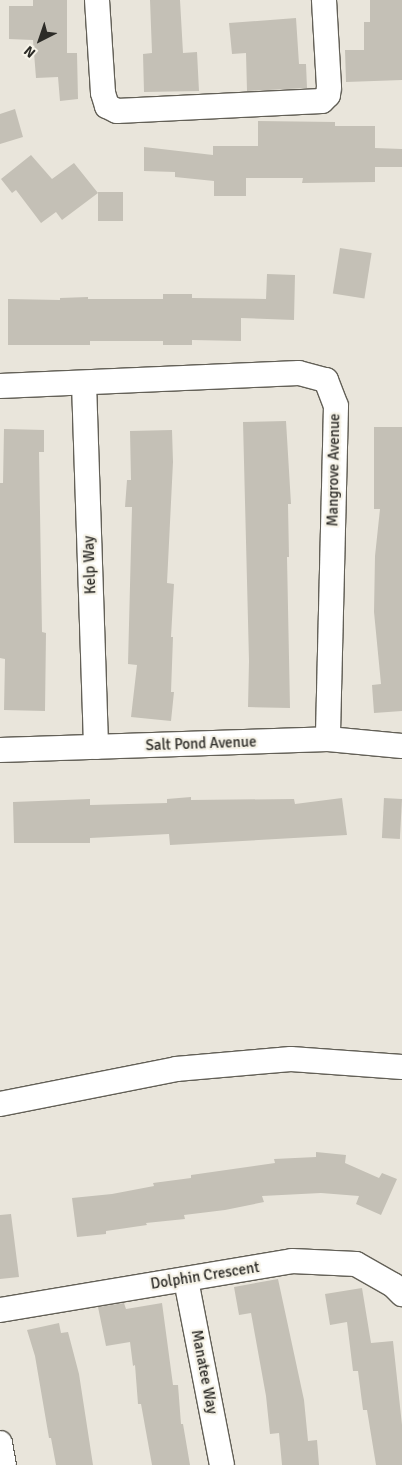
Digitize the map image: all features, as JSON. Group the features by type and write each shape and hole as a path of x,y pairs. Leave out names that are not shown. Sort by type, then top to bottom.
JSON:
{"street":[{"path":"97,0 102,93 107,106 117,111 322,101 328,95 329,87 324,0"},
{"name":"Mangrove Avenue","path":"0,386 299,373 326,380 336,406 328,739"},
{"name":"Kelp Way","path":"84,382 96,747"},
{"name":"Salt Pond Avenue","path":"0,750 328,739 402,746"},
{"path":"0,1104 176,1069 291,1059 402,1067"},
{"name":"Dolphin Crescent","path":"0,1310 292,1261 356,1264 394,1284 402,1294"},
{"name":"Manatee Way","path":"186,1280 222,1465"},
{"path":"0,1443 4,1465"}],"building":[{"path":"33,0 67,0 67,53 77,53 78,99 60,101 58,77 36,78 33,40 9,39 9,6 33,6"},
{"path":"150,0 180,0 183,53 197,52 199,91 144,92 143,54 152,53"},
{"path":"370,0 402,0 402,80 346,82 345,50 364,50 364,22 370,22"},
{"path":"296,18 299,64 306,64 307,88 247,91 246,53 232,54 229,23"},
{"path":"15,109 23,137 0,144 0,114"},
{"path":"258,121 335,122 335,126 375,126 375,148 402,149 402,167 375,167 375,182 302,183 303,178 246,178 246,196 214,196 214,181 175,177 175,172 144,171 144,147 213,155 213,146 258,146"},
{"path":"31,155 52,179 74,163 98,193 62,220 56,212 41,223 16,190 12,193 1,179"},
{"path":"98,192 123,192 123,221 98,221"},
{"path":"340,248 372,253 364,298 333,293"},
{"path":"267,274 295,275 294,320 241,318 241,341 192,340 192,345 163,345 163,341 90,341 90,345 8,345 8,299 60,300 60,298 88,297 88,299 163,299 163,294 192,294 192,298 266,299"},
{"path":"286,421 291,504 288,504 289,557 287,557 290,708 248,707 249,661 243,422"},
{"path":"374,427 402,427 402,711 374,713 372,685 381,684 374,612 375,556 380,509 374,509"},
{"path":"4,429 44,430 44,452 39,452 42,632 46,633 45,711 4,710 5,659 0,658 0,483 3,483"},
{"path":"172,430 173,462 167,583 174,584 171,637 173,637 171,692 174,692 171,721 131,717 137,665 128,664 132,507 125,507 127,480 131,480 130,431"},
{"path":"191,797 191,800 294,799 295,804 342,798 347,835 170,845 169,834 90,838 90,843 14,843 13,802 90,799 90,805 167,803 167,799"},
{"path":"384,798 402,799 400,839 382,838"},
{"path":"316,1152 346,1155 345,1163 379,1178 382,1173 397,1179 381,1215 356,1204 359,1196 321,1193 262,1196 264,1202 225,1210 184,1215 185,1219 146,1223 147,1225 106,1231 106,1234 77,1237 72,1198 112,1194 154,1186 153,1183 191,1178 191,1175 275,1163 274,1159 316,1157"},
{"path":"11,1214 19,1277 0,1279 0,1215"},
{"path":"278,1279 304,1400 308,1441 317,1440 319,1465 282,1465 279,1433 270,1434 266,1396 251,1313 239,1315 234,1287"},
{"path":"362,1288 371,1343 393,1341 402,1425 402,1465 376,1465 367,1410 363,1410 358,1371 353,1371 347,1322 330,1325 325,1294"},
{"path":"124,1303 126,1309 162,1303 173,1385 178,1385 181,1424 183,1424 190,1465 152,1465 141,1404 138,1404 135,1365 133,1366 130,1342 106,1346 98,1307"},
{"path":"59,1323 61,1333 68,1332 79,1374 93,1465 56,1465 51,1438 49,1438 35,1356 27,1330"}]}
